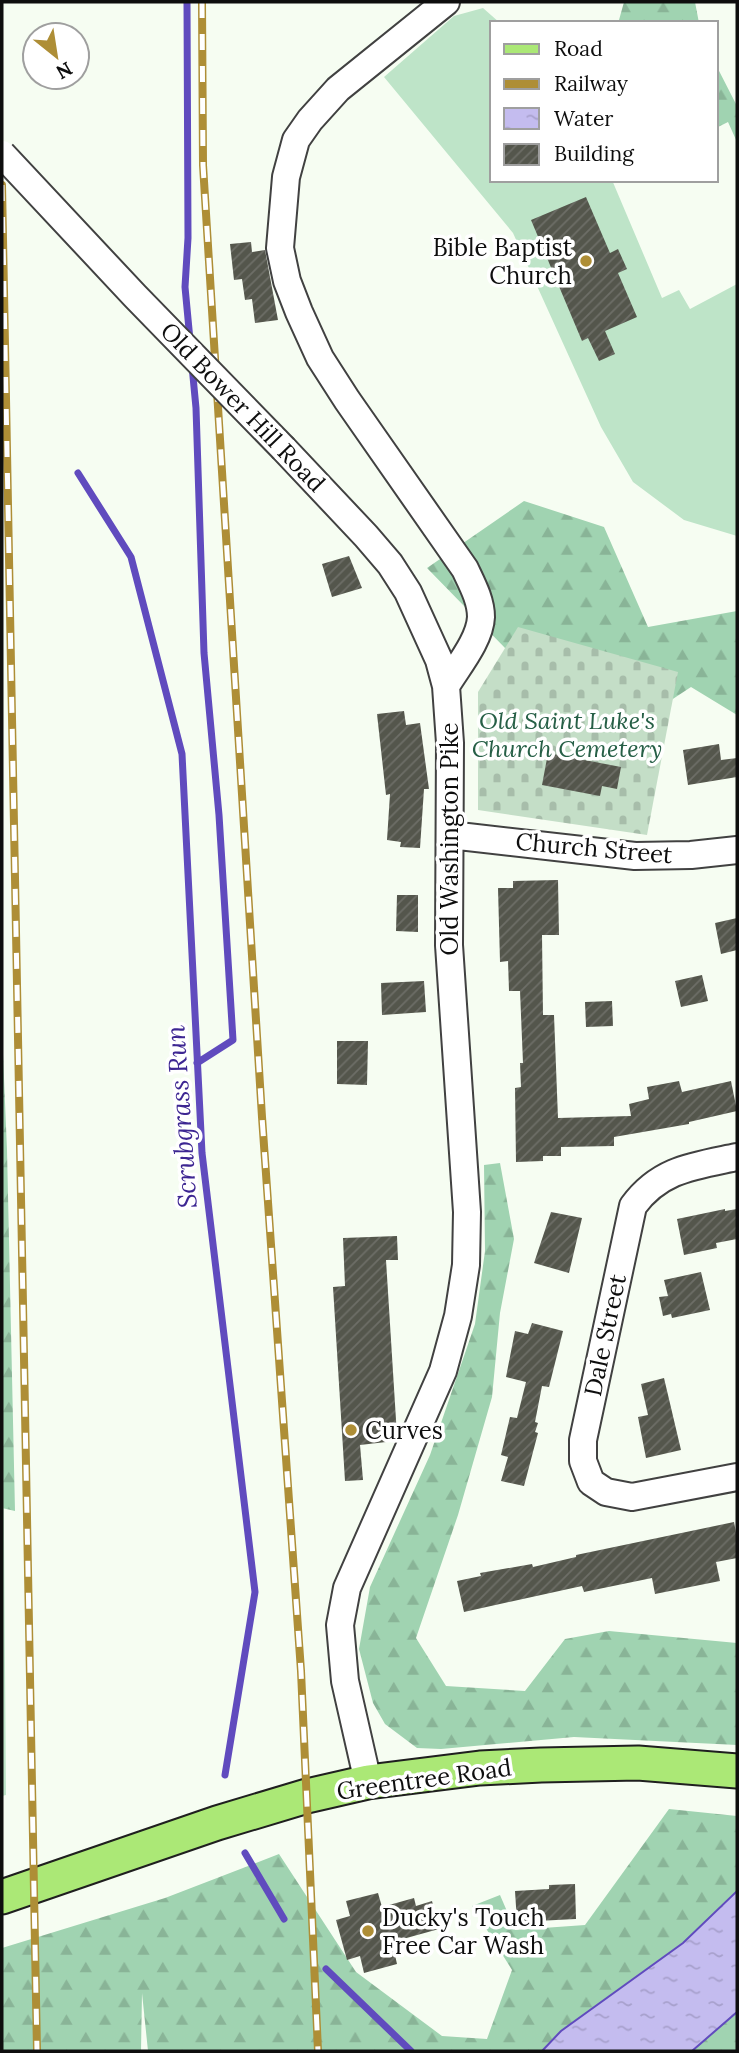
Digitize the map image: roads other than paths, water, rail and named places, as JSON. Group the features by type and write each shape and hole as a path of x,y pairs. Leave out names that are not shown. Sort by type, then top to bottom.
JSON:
{"main road":[{"name":"Greentree Road","path":"2,1897 217,1823 307,1796 368,1782 480,1768 541,1765 638,1763 737,1771"}],"street":[{"name":"Old Washington Pike","path":"368,1782 345,1681 340,1625 348,1588 443,1371 458,1316 466,1265 467,1212 449,945 450,743 446,686 475,637 481,618 478,599 466,569 320,358 299,312 280,248 286,177 296,140 338,89 446,2"},
{"name":"Old Bower Hill Road","path":"2,154 126,287 334,501 390,564 424,625 439,660 446,686"},
{"name":"Church Street","path":"450,835 635,856 691,855 737,850"},
{"name":"Dale Street","path":"737,1157 664,1176 645,1190 633,1206 583,1440 583,1461 590,1482 606,1492 632,1497 737,1477"}],"water":[{"path":"737,1891 737,2012 692,2051 542,2051 561,2031 683,1943"}],"waterway":[{"path":"187,2 188,238 185,287 190,340"},
{"path":"192,366 196,408 204,653 219,815 233,1040 197,1063"},
{"name":"Scrubgrass Run","path":"78,473 131,557 182,754 202,1153 255,1592 225,1775"},
{"name":"Scrubgrass Run","path":"245,1853 284,1919"},
{"name":"Scrubgrass Run","path":"326,1969 411,2051"}],"railway":[{"path":"202,2 203,165 262,1117 301,1671 318,2051"},
{"path":"2,185 37,2051"}],"place":[{"name":"Bible Baptist Church","path":"586,261"},
{"name":"Curves","path":"351,1430"},
{"name":"Ducky's Touch Free Car Wash","path":"368,1931"}],"park label":[{"name":"Old Saint Luke's Church Cemetery","path":"567,734"}]}
